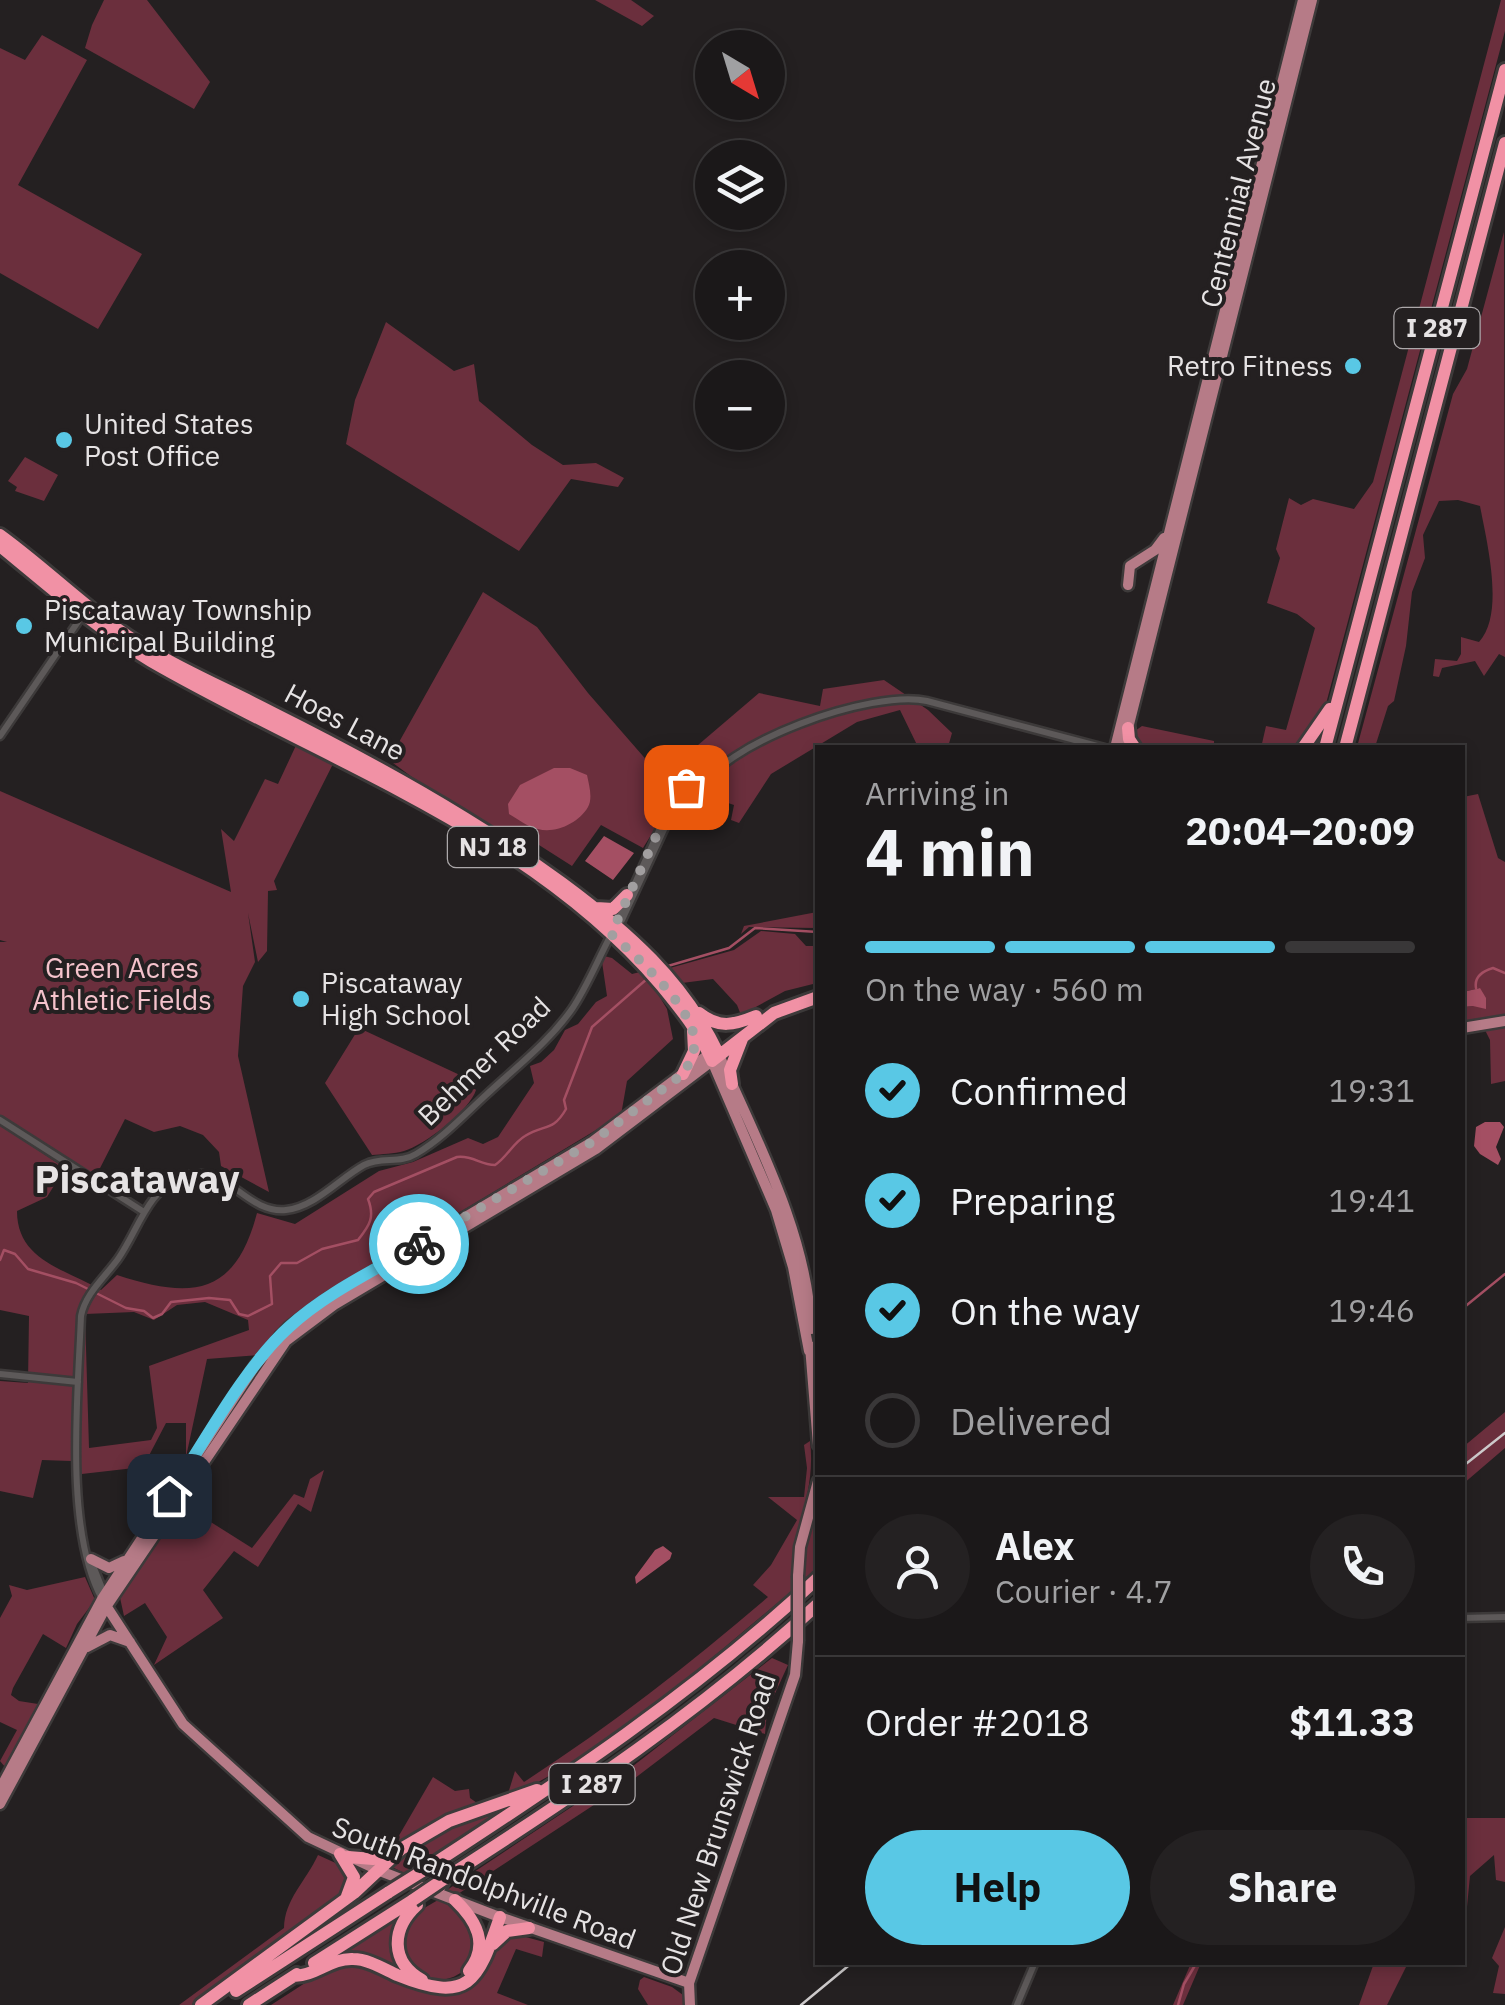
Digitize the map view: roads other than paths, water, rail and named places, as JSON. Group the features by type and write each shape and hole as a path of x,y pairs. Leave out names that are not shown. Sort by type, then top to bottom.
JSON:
{"highway":[{"name":"I 287","path":"1325,745 1505,70"},
{"name":"I 287","path":"1347,745 1505,143"},
{"name":"Hoes Lane","path":"0,534 129,647 439,812 614,930"},
{"name":"Hoes Lane","path":"0,546 86,610 149,650 421,790 594,907 614,930"},
{"path":"1306,745 1340,692"},
{"path":"1128,728 1133,745"},
{"path":"594,907 613,910 627,895"},
{"name":"NJ 18","path":"614,930 652,965 694,1018"},
{"path":"694,1018 726,1026 756,1016 786,999 815,994"},
{"path":"714,1054 774,1013 815,994"},
{"path":"714,1054 756,1016"},
{"path":"694,1018 714,1054"},
{"path":"685,1077 694,1051 694,1018"},
{"path":"727,1084 745,1034"},
{"name":"I 287","path":"215,2005 563,1780 706,1676 815,1581"},
{"name":"I 287","path":"249,2005 414,1902 656,1738 815,1607"},
{"path":"344,1856 373,1859 448,1822 563,1780"},
{"path":"201,2005 284,1948 380,1871 401,1848"},
{"path":"340,1902 354,1881 344,1856"},
{"path":"455,1900 478,1928 478,1958"},
{"path":"414,1902 397,1932 398,1952 409,1971 428,1982 450,1982 464,1975 478,1958 497,1916"},
{"path":"492,1946 497,1916"},
{"path":"294,1976 340,1960 356,1959 419,1986 453,1990 475,1976 492,1946 507,1930 529,1928"}],"main road":[{"name":"Centennial Avenue","path":"1168,534 1213,358 1205,344 1219,334 1304,0"},
{"name":"Centennial Avenue","path":"1123,745 1312,0"},
{"path":"1128,584 1130,566 1155,550 1168,534"},
{"path":"1116,745 1168,534"},
{"path":"1465,1028 1505,1021"},
{"path":"0,1804 83,1651 106,1600 286,1341 336,1304 596,1148 714,1054 770,1170 798,1255 810,1312 815,1414"},
{"path":"0,1788 129,1557 255,1366 289,1327 387,1263 592,1142 685,1077 707,1076 727,1084"},
{"name":"Old New Brunswick Road","path":"690,2005 689,1984 794,1675 800,1547 815,1492"},
{"path":"90,1559 109,1568 129,1557"},
{"name":"South Randolphville Road","path":"106,1600 176,1716 302,1833 380,1871 689,1984"},
{"name":"South Randolphville Road","path":"106,1600 151,1664 151,1674"},
{"path":"83,1651 110,1635 130,1642"}],"street":[{"path":"0,736 86,610"},
{"path":"614,930 678,790 706,779 729,759 760,741 833,714 901,699 927,701 1094,745"},
{"path":"614,930 668,823 695,804 696,794 706,779"},
{"path":"689,788 696,794"},
{"path":"674,800 684,809"},
{"name":"Behmer Road","path":"78,1382 80,1316 161,1191 176,1180 205,1173 227,1180 266,1208 289,1210 366,1164 416,1154 452,1127 542,1045 578,999 614,930"},
{"path":"0,1120 144,1212"},
{"path":"0,1374 78,1382"},
{"name":"South Randolphville Road","path":"78,1382 76,1448 82,1538 89,1573 106,1600"},
{"name":"South Randolphville Road","path":"82,1538 106,1600"},
{"path":"1465,1618 1505,1617"},
{"path":"1017,2005 1035,1965"}],"waterway":[{"path":"668,966 729,948 755,928 815,932"},
{"path":"1476,988 1478,978 1486,971 1493,968 1505,973"},
{"path":"0,1260 4,1250 15,1254 28,1269 76,1283 153,1318 171,1302 209,1298 230,1300 239,1314 248,1316 272,1304 270,1276 281,1263 297,1263 322,1249 358,1240 370,1221 368,1199 374,1192 457,1157 495,1165 521,1139 557,1121 566,1109 564,1100 592,1027 648,978"},
{"path":"1465,1307 1505,1274"},
{"path":"1178,2005 1195,1965"}],"railway":[{"path":"1465,1465 1505,1433"},
{"path":"801,2005 849,1965"}],"place":[{"name":"Retro Fitness","path":"1353,366"},
{"name":"United States Post Office","path":"64,440"},
{"name":"Piscataway Township Municipal Building","path":"24,626"},
{"name":"Piscataway High School","path":"301,999"}],"district":[{"name":"Piscataway","path":"137,1180"}],"park label":[{"name":"Green Acres Athletic Fields","path":"122,984"}]}
